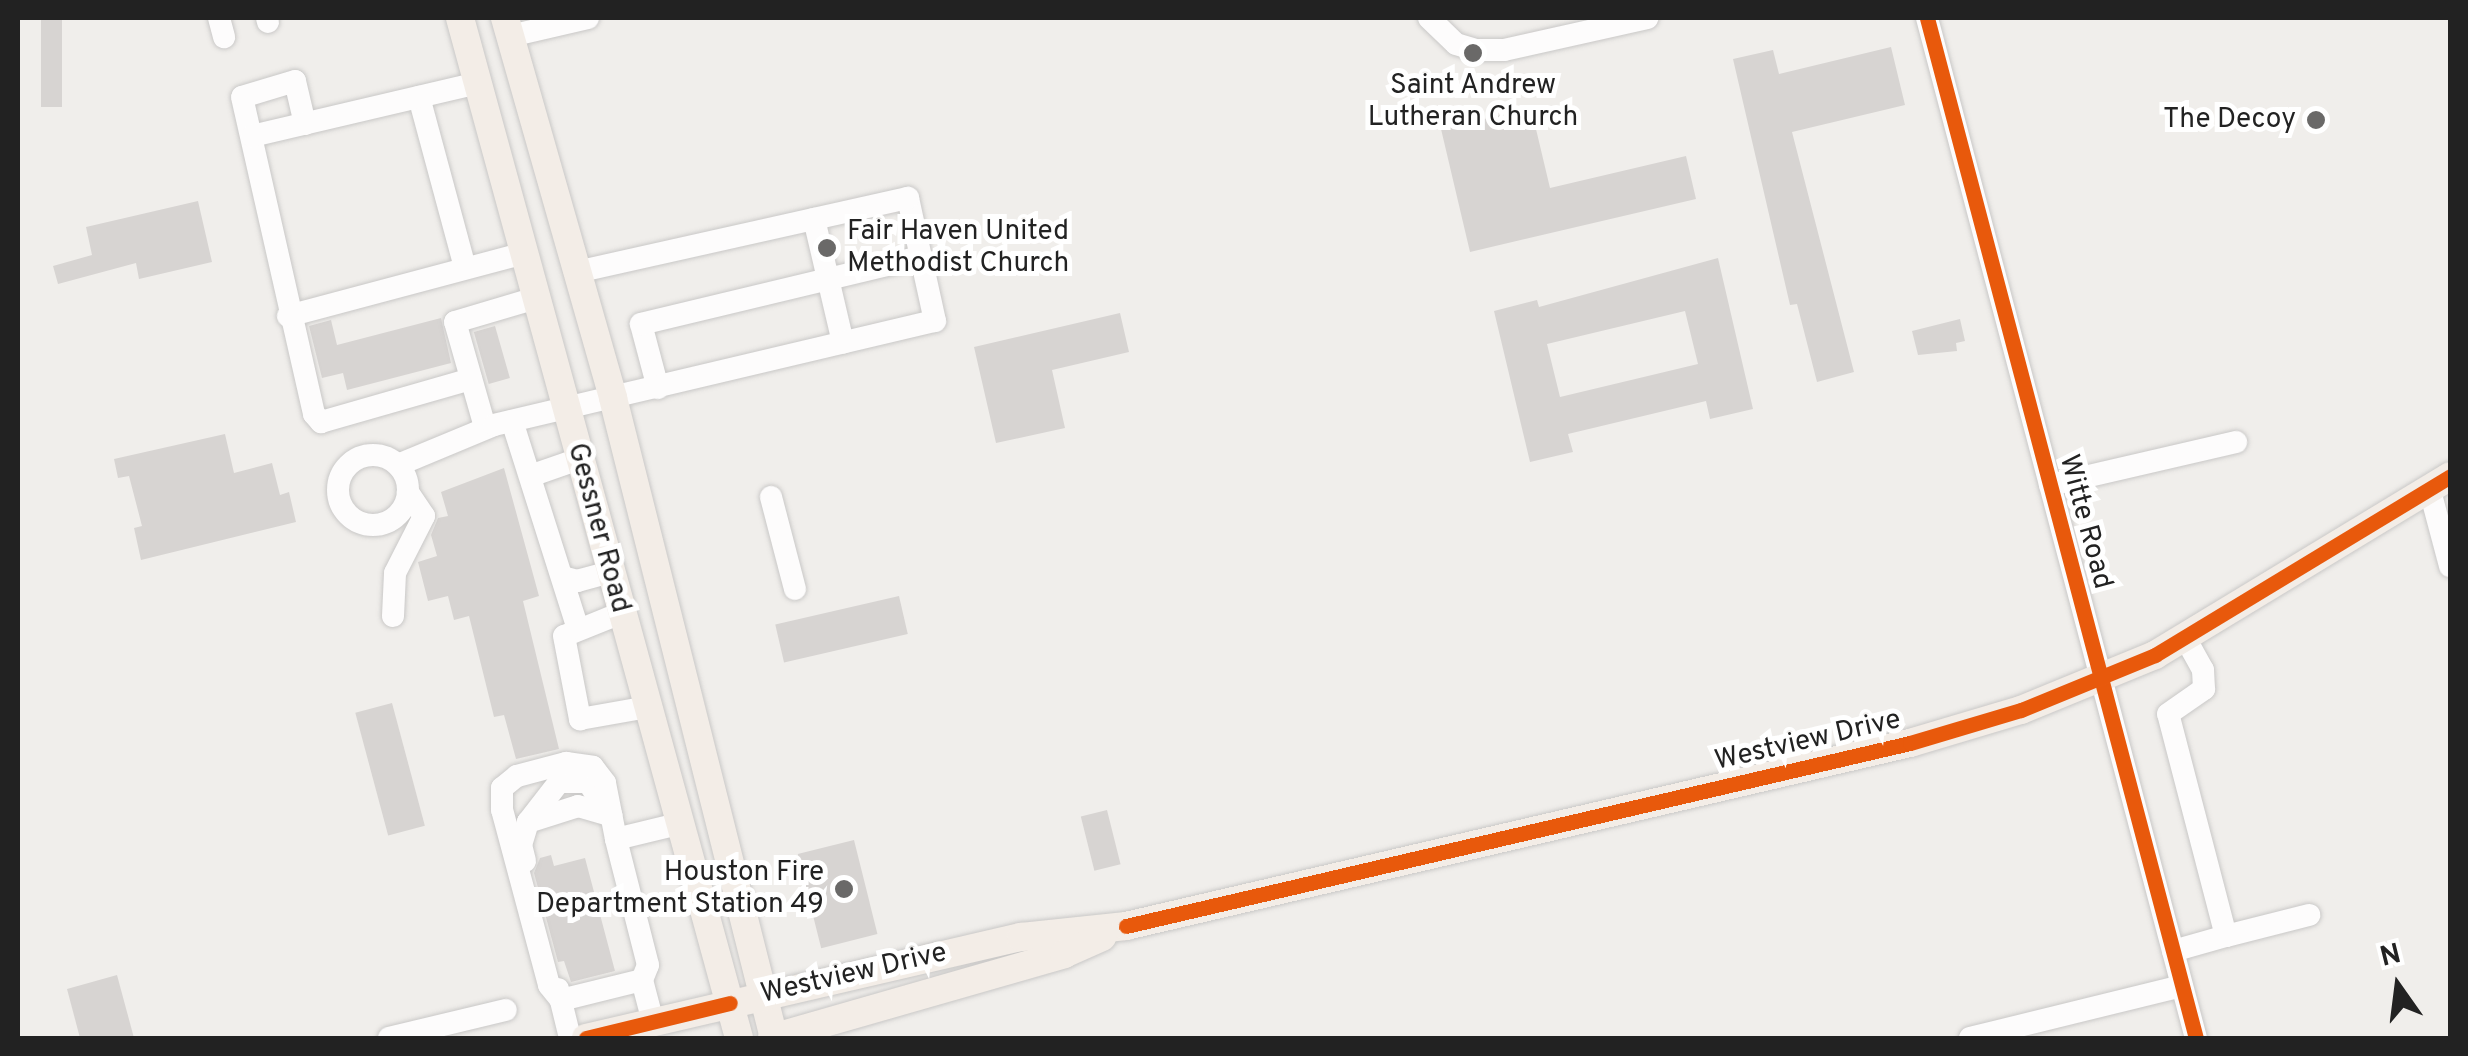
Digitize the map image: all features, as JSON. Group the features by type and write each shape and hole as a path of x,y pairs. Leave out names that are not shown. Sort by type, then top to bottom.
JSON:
{"main road":[{"name":"Gessner Road","path":"460,18 738,1038"},
{"name":"Gessner Road","path":"507,27 613,398 773,1038"},
{"name":"Westview Drive","path":"586,1038 1021,937 1126,926 1910,744 2102,680 2185,637 2440,481"},
{"path":"638,676 682,665"},
{"path":"710,925 744,917"},
{"name":"Westview Drive","path":"773,1038 846,1029 1064,954 1126,926"}],"street":[{"path":"507,27 588,18"},
{"path":"1428,18 1456,44 1476,50 1504,50 1647,18"},
{"name":"Witte Road","path":"1926,18 2196,1038"},
{"path":"305,124 296,82 242,97 288,316 320,422 471,380"},
{"path":"252,136 478,83"},
{"path":"419,97 465,268"},
{"path":"398,465 485,428 566,412 936,321 908,198 577,272"},
{"path":"814,219 843,343"},
{"path":"288,316 524,252"},
{"path":"658,388 642,324 921,256"},
{"path":"485,428 455,322 536,298"},
{"path":"512,422 533,475 577,626"},
{"path":"2050,485 2236,442"},
{"path":"392,616 394,573 424,516 408,492 398,465 374,454 351,462 337,480 342,506 365,524 380,524 404,507 408,492"},
{"path":"533,475 579,459"},
{"path":"2440,481 2450,566"},
{"path":"771,497 795,590"},
{"path":"563,577 577,581 610,572"},
{"path":"620,613 577,626 562,643 580,719 648,707"},
{"path":"2185,637 2202,670 2204,689 2168,714 2226,936"},
{"path":"561,1000 549,984 502,810 502,788 517,776 566,764 593,767 605,784 610,821 648,965 642,980 654,1022"},
{"path":"570,1038 521,845 528,822 578,806 610,821 682,823"},
{"path":"2172,951 2309,915"},
{"path":"561,1000 642,980"},
{"path":"1970,1038 2182,986"},
{"path":"389,1038 506,1010"}],"building":[{"path":"41,18 62,18 62,107 41,107"},
{"path":"1891,47 1905,105 1792,132 1854,372 1817,382 1797,304 1790,305 1733,59 1773,50 1779,74"},
{"path":"1531,108 1550,188 1686,156 1696,199 1470,252 1441,129"},
{"path":"198,201 212,262 139,279 136,263 58,284 53,266 92,255 86,227"},
{"path":"1718,258 1753,409 1710,419 1706,401 1568,434 1573,452 1530,462 1494,311 1537,300 1539,307","holes":["1685,311 1698,364 1560,397 1547,344"]},
{"path":"1120,313 1129,352 1052,370 1065,428 996,443 974,347"},
{"path":"441,318 451,363 347,390 343,373 322,378 309,326 331,320 337,345"},
{"path":"1960,319 1965,341 1956,343 1957,351 1918,355 1912,331"},
{"path":"495,326 510,378 489,384 474,332"},
{"path":"225,434 234,473 272,463 280,495 289,492 296,522 141,560 134,528 142,526 129,476 118,478 114,459"},
{"path":"504,468 539,596 523,601 559,749 516,759 504,715 494,717 469,616 454,620 448,596 428,601 418,562 437,556 431,535 438,518 448,516 441,492"},
{"path":"899,596 908,634 784,663 775,625"},
{"path":"392,703 425,826 388,836 355,713"},
{"path":"1107,810 1121,864 1094,871 1081,817"},
{"name":"Houston Fire Department Station 49","path":"854,840 877,934 821,948 798,854"},
{"path":"551,855 554,866 585,858 615,971 571,982 564,961 558,962 534,873 540,858"},
{"path":"117,975 134,1038 80,1038 67,989"}],"cycle path":[{"path":"1927,18 2196,1038"},
{"path":"1126,926 1910,743 2021,710 2155,655 2450,476"},
{"path":"586,1038 730,1003"}],"place":[{"name":"Saint Andrew Lutheran Church","path":"1473,53"},
{"name":"The Decoy","path":"2316,120"},
{"name":"Fair Haven United Methodist Church","path":"827,248"},
{"name":"Houston Fire Department Station 49","path":"844,889"}]}
